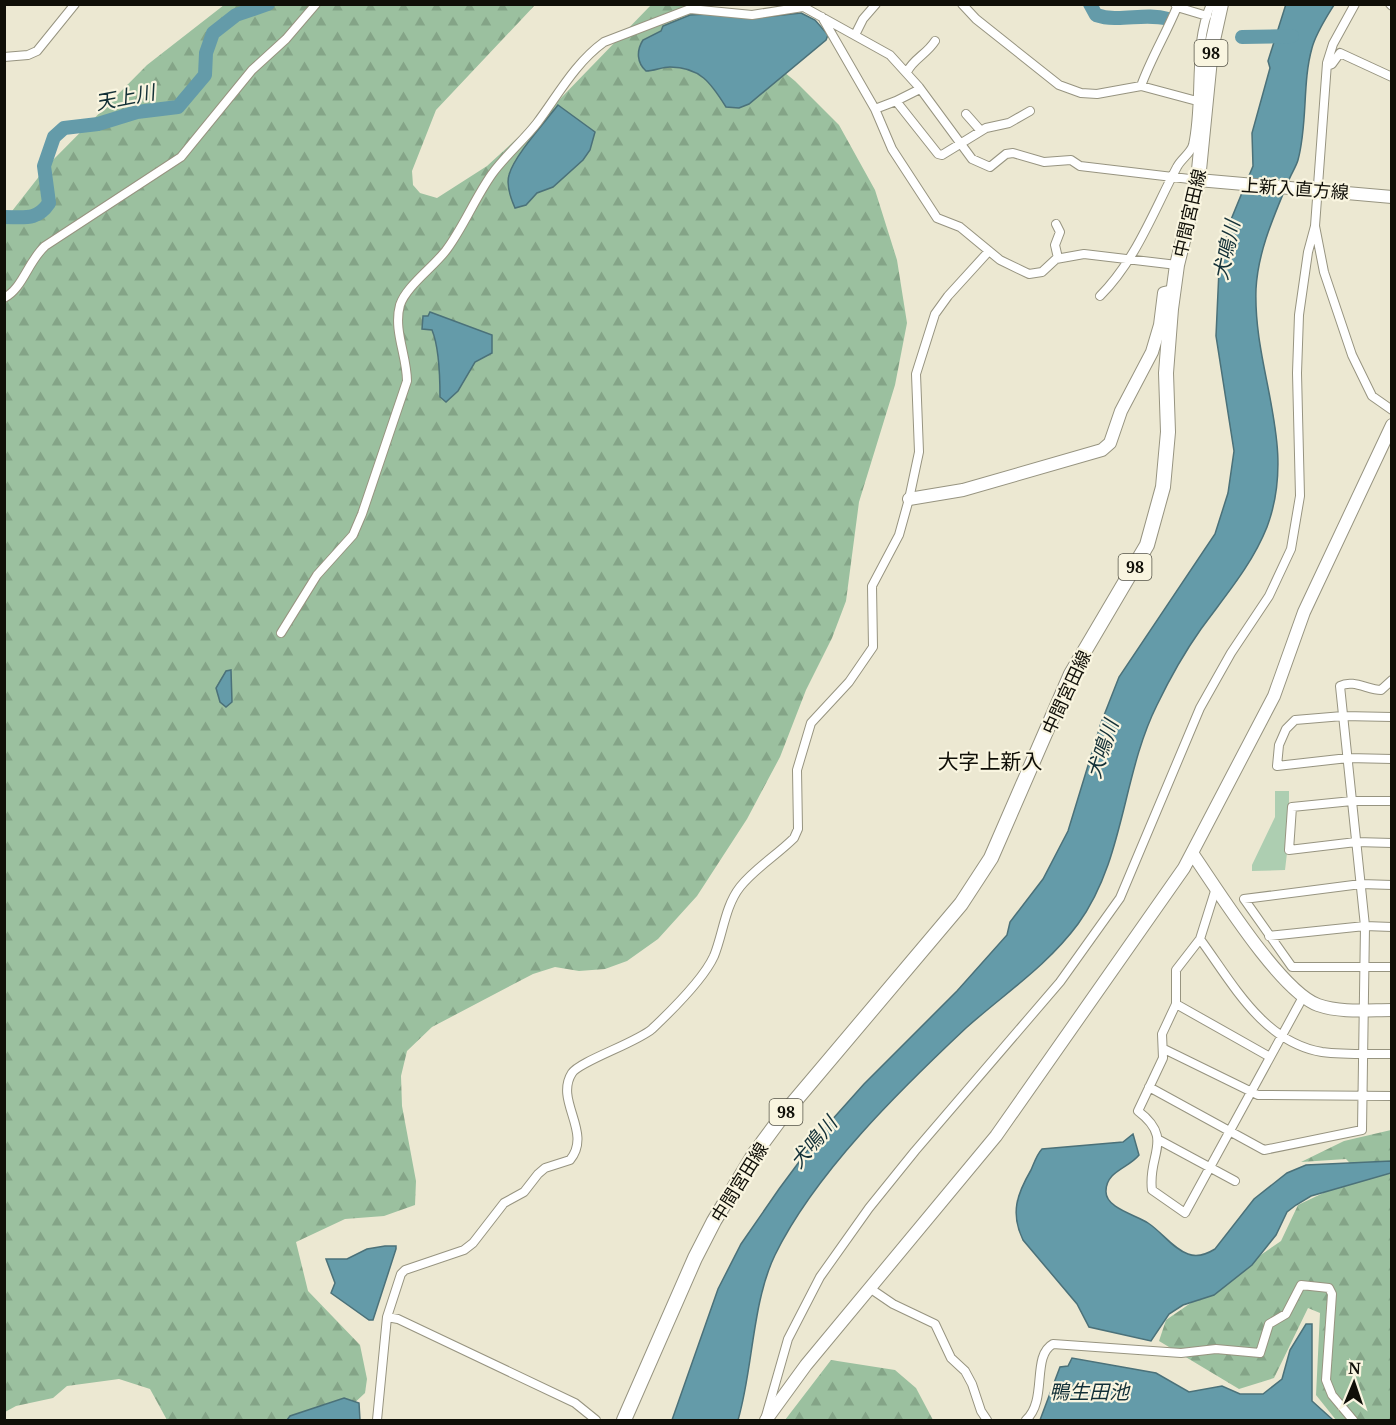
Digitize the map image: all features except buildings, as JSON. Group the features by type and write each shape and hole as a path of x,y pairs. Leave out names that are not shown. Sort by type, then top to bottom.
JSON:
{"main road":[{"name":"中間宮田線","path":"624,1420 695,1258 718,1213 755,1153 783,1114 961,904 991,858 1071,674 1147,544 1163,487 1168,432 1166,372 1173,291 1177,265 1204,181 1211,49 1221,4"}],"street":[{"path":"4,57 28,55 37,51 75,4"},
{"path":"4,298 15,292 27,267 45,246 181,157 252,70 286,39 316,4"},
{"path":"781,4 790,8"},
{"path":"855,35 862,19 876,4"},
{"path":"962,4 976,19 1059,85 1081,93 1097,94 1141,86 1197,101"},
{"path":"1100,296 1127,260 1173,178 1176,168 1192,148 1207,16 1211,4"},
{"path":"1355,4 1333,44 1327,66 1315,189 1315,225 1324,272 1352,355 1372,396 1392,410"},
{"path":"281,633 317,575 353,535 362,514 407,381 399,332 403,296 446,251 491,175 537,122 568,78 593,50 604,42 690,7 752,15 801,5 890,55 907,72 972,159 990,167 1006,154 1013,153 1032,160 1071,160 1080,166 1204,181"},
{"path":"1141,86 1176,6 1207,16"},
{"path":"822,17 875,110 892,149 937,218 960,227 1000,260 1035,276 1058,258 1084,254 1177,265"},
{"path":"907,72 911,63 929,51 935,41"},
{"path":"1327,66 1332,64 1340,53 1392,77"},
{"path":"875,110 920,89"},
{"path":"896,101 938,154 942,155 981,131 1009,123 1030,111"},
{"path":"966,114 981,131"},
{"name":"上新入直方線","path":"1204,181 1392,197"},
{"path":"1056,224 1060,232 1055,245 1058,258"},
{"path":"765,1420 788,1339 820,1277 869,1208 915,1151 1060,982 1120,898 1200,708 1231,652 1269,596 1291,549 1300,496 1297,373 1299,315 1308,252 1315,225"},
{"path":"377,1420 387,1317 405,1270 464,1250 473,1244 504,1203 524,1192 545,1168 570,1160 578,1143 577,1130 567,1096 568,1082 573,1072 577,1067 608,1054 651,1030 712,960 740,888 794,838 798,829 797,770 811,723 871,654 873,647 872,586 899,535 909,499 919,452 916,374 935,314 948,296 989,251"},
{"path":"909,499 963,490 1102,450 1110,443 1121,411 1152,352 1160,325 1164,293 1173,291"},
{"path":"765,1420 806,1365 996,1136 1192,853 1274,696 1304,612 1392,425"},
{"path":"1149,1087 1269,1150 1362,1130 1365,926 1340,686 1345,683 1356,684 1382,690 1392,680"},
{"path":"1392,717 1343,716 1295,720 1282,737 1277,766 1348,758 1392,759"},
{"path":"1392,801 1352,801 1292,807 1289,850 1356,843 1392,843"},
{"path":"1192,853 1266,955 1303,997 1334,1010 1392,1010"},
{"path":"1392,885 1361,884 1244,899 1292,967 1392,968"},
{"path":"1216,888 1200,939 1176,970 1176,1004 1162,1034 1163,1059 1138,1111 1148,1119 1159,1140 1235,1181"},
{"path":"1269,936 1365,926 1392,927"},
{"path":"1200,939 1260,1019 1281,1036 1307,1048 1324,1052 1392,1054"},
{"path":"1159,1140 1152,1190 1185,1213 1303,997"},
{"path":"1176,1004 1270,1057"},
{"path":"1164,1049 1252,1093 1392,1096"},
{"path":"1026,1420 1036,1405 1043,1356 1047,1347 1053,1344 1181,1353 1216,1349 1260,1353 1269,1324 1286,1314 1298,1288 1306,1284 1329,1288 1332,1294 1326,1380 1332,1395 1353,1420"},
{"path":"871,1289 893,1304 935,1324 951,1358 965,1371 987,1420"},
{"path":"387,1317 398,1318 575,1403 596,1420"}],"green space":[{"path":"701,4 795,81 839,125 875,190 897,260 907,323 895,385 859,502 846,601 832,638 806,690 780,757 747,819 697,896 658,939 627,961 605,969 579,971 555,967 533,974 432,1027 407,1051 401,1076 402,1106 416,1181 415,1205 384,1216 345,1219 296,1242 308,1291 360,1345 367,1379 365,1393 349,1408 329,1420 167,1420 150,1389 119,1379 67,1386 53,1398 16,1406 5,1412 5,220 48,165 147,65 224,5 535,5 436,110 412,171 413,185 420,193 437,198 487,166 559,100 651,5"},
{"path":"1275,791 1289,791 1289,836 1285,870 1252,871 1252,865 1275,817"},
{"path":"1391,1130 1391,1420 1336,1420 1316,1395 1320,1313 1308,1308 1274,1378 1239,1389 1159,1341 1166,1320 1281,1241 1298,1205 1361,1175 1346,1159 1301,1162 1344,1141"},
{"path":"831,1360 895,1370 916,1388 933,1420 785,1420"}],"water":[{"name":"犬鳴川","path":"1286,4 1334,5 1312,48 1298,160 1267,234 1257,275 1257,320 1272,408 1278,466 1275,496 1261,541 1246,567 1183,656 1157,705 1136,760 1105,872 1078,924 1053,953 966,1028 887,1105 812,1194 792,1224 767,1274 757,1315 738,1420 672,1420 718,1289 741,1244 822,1131 864,1084 957,991 1007,935 1010,922 1043,879 1068,831 1101,723 1119,677 1215,534 1228,493 1234,451 1216,336 1219,270 1230,222 1253,166 1252,133 1270,68 1268,61"},
{"path":"801,13 815,20 828,35 826,40 749,104 739,108 726,107 710,84 697,73 670,67 646,71 639,61 638,53 643,40 661,31 663,26 690,15 708,14 754,18"},
{"path":"558,105 595,132 590,150 583,160 553,187 537,193 526,205 515,208 508,183 512,167 523,149"},
{"path":"430,312 492,335 492,353 475,362 458,391 446,402 440,397 439,362 432,330 422,329 423,316 428,316"},
{"path":"231,670 232,702 226,707 220,702 216,688 226,671"},
{"path":"1133,1134 1139,1155 1110,1179 1107,1184 1107,1197 1110,1202 1122,1210 1148,1223 1177,1248 1195,1256 1215,1249 1254,1199 1287,1173 1306,1165 1391,1161 1391,1173 1311,1196 1296,1205 1287,1212 1276,1235 1252,1265 1214,1295 1183,1305 1169,1314 1151,1341 1089,1327 1077,1304 1023,1240 1016,1212 1022,1187 1042,1149 1123,1142"},
{"path":"396,1246 396,1249 373,1320 369,1320 331,1293 335,1283 326,1259 347,1259 367,1249"},
{"name":"鴨生田池","path":"1306,1324 1312,1324 1312,1401 1333,1420 1040,1420 1060,1367 1068,1366 1072,1358 1156,1373 1189,1392 1222,1386 1240,1394 1263,1394 1282,1379 1290,1350"},
{"path":"344,1398 359,1403 360,1420 287,1420 290,1416"}],"waterway":[{"name":"天上川","path":"4,217 35,215 49,203 44,166 54,137 64,128 98,124 137,112 178,107 205,75 206,53 213,33 236,15 268,4"},
{"name":"天上川","path":"1090,4 1096,15 1105,17 1168,19"},
{"name":"天上川","path":"1242,37 1292,36"}],"district":[{"name":"大字上新入","path":"990,761"}]}
